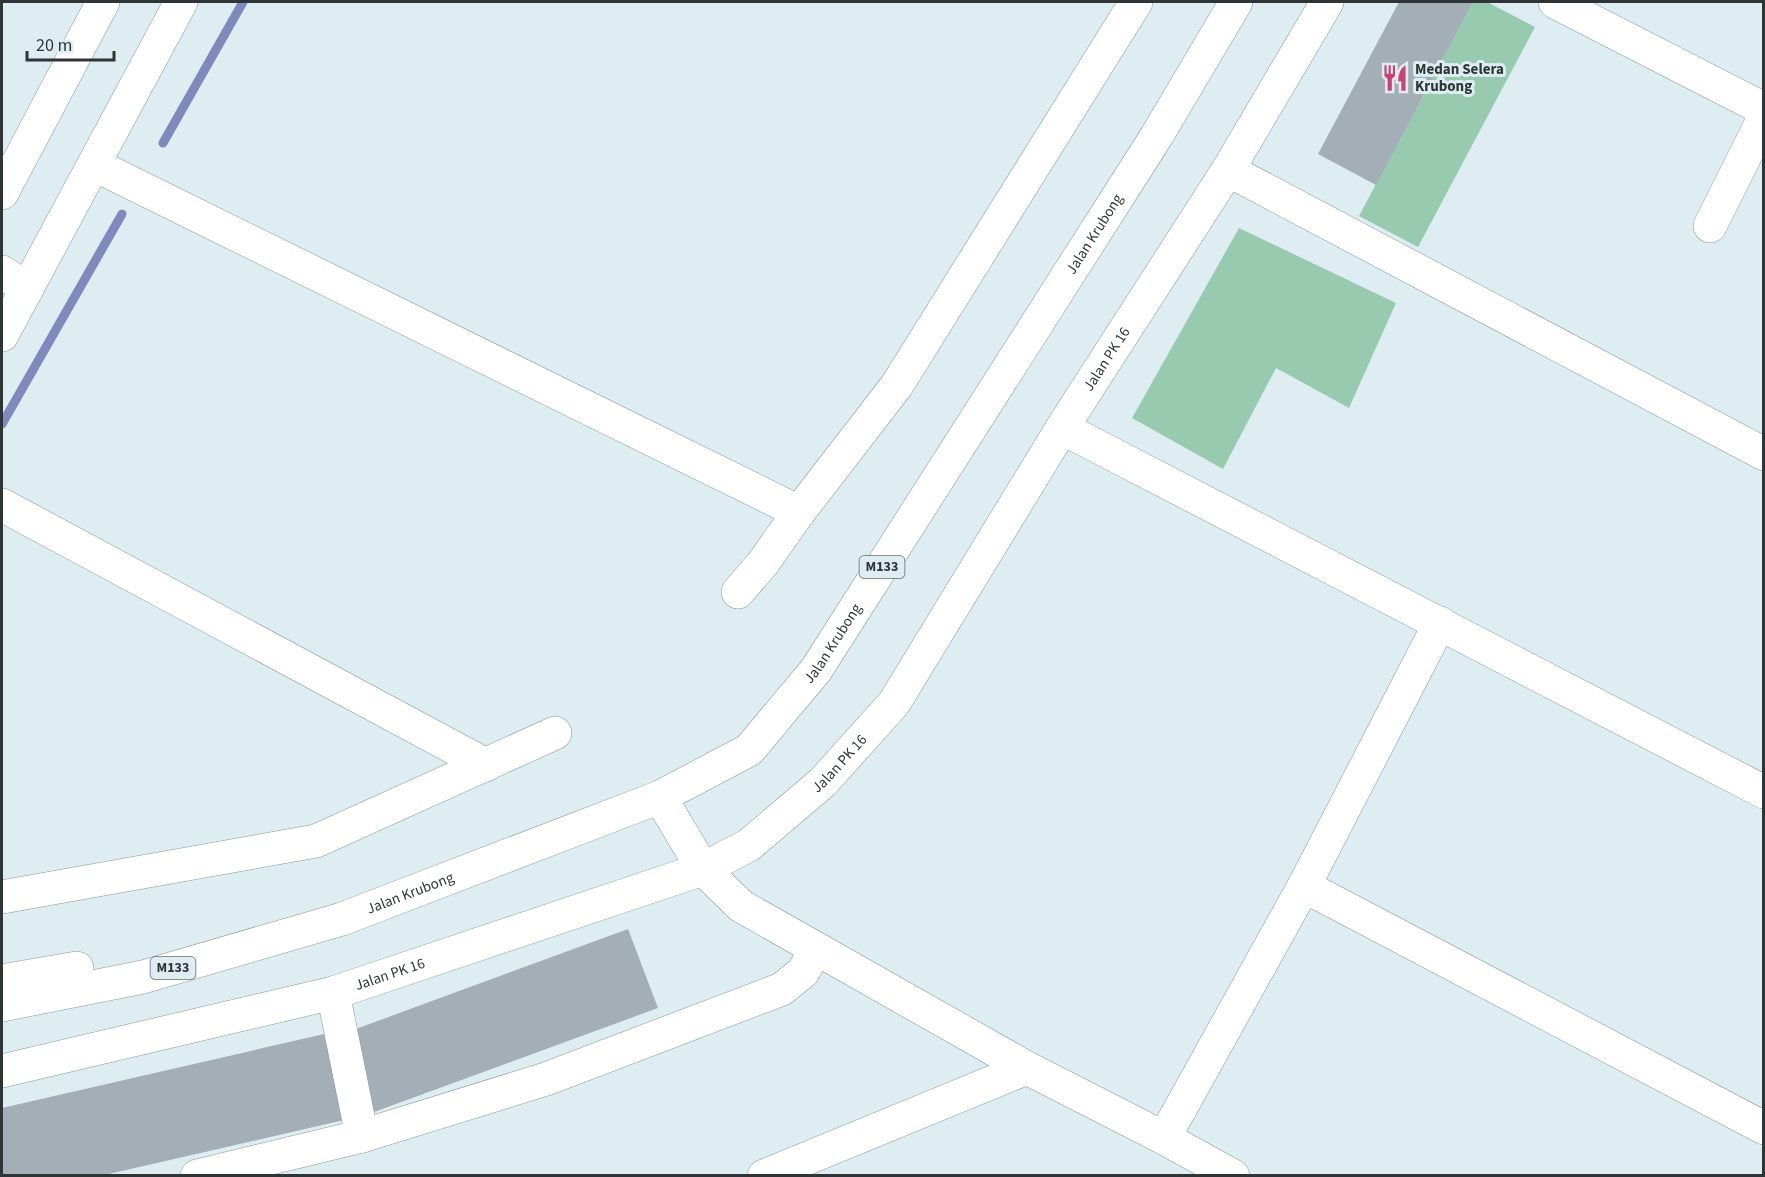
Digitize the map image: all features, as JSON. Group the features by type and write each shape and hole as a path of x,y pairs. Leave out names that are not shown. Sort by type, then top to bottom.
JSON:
{"street":[{"path":"2,194 102,2"},
{"path":"2,335 14,280 94,165 181,2"},
{"path":"738,592 763,563 799,512 897,385 1136,2"},
{"name":"Jalan Krubong","path":"2,1005 143,976 342,919 660,797 748,750 816,670 1150,147 1236,2"},
{"name":"Jalan PK 16","path":"2,1071 333,993 703,869 749,845 815,789 894,703 1062,428 1228,170 1327,2"},
{"path":"1555,2 1764,109"},
{"path":"1710,226 1764,118"},
{"path":"94,165 799,512"},
{"path":"1228,170 1764,454"},
{"path":"1062,428 1764,792"},
{"path":"2,505 486,765"},
{"path":"1164,1138 1304,886 1440,623"},
{"path":"2,897 316,841 555,733"},
{"path":"660,797 703,869 741,906 1027,1068 1233,1176"},
{"path":"1304,886 1764,1128"},
{"name":"Jalan Krubong","path":"2,981 342,919"},
{"path":"197,1176 362,1136 546,1079 782,989 803,972 816,949"},
{"path":"333,993 362,1136"},
{"path":"764,1176 1027,1068"}],"green space":[{"path":"1473,2 1487,2 1535,27 1418,247 1359,216"},
{"path":"1239,228 1396,303 1349,408 1276,368 1223,469 1132,418"}],"building":[{"name":"Medan Selera Krubong","path":"1399,2 1473,2 1376,185 1318,154"},
{"path":"628,929 658,1008 374,1112 345,1033"},
{"path":"324,1034 344,1120 100,1176 2,1176 2,1108"}],"waterway":[{"path":"163,143 243,2"},
{"path":"2,424 122,214"}],"place":[{"name":"Medan Selera Krubong","path":"1395,78"}]}
